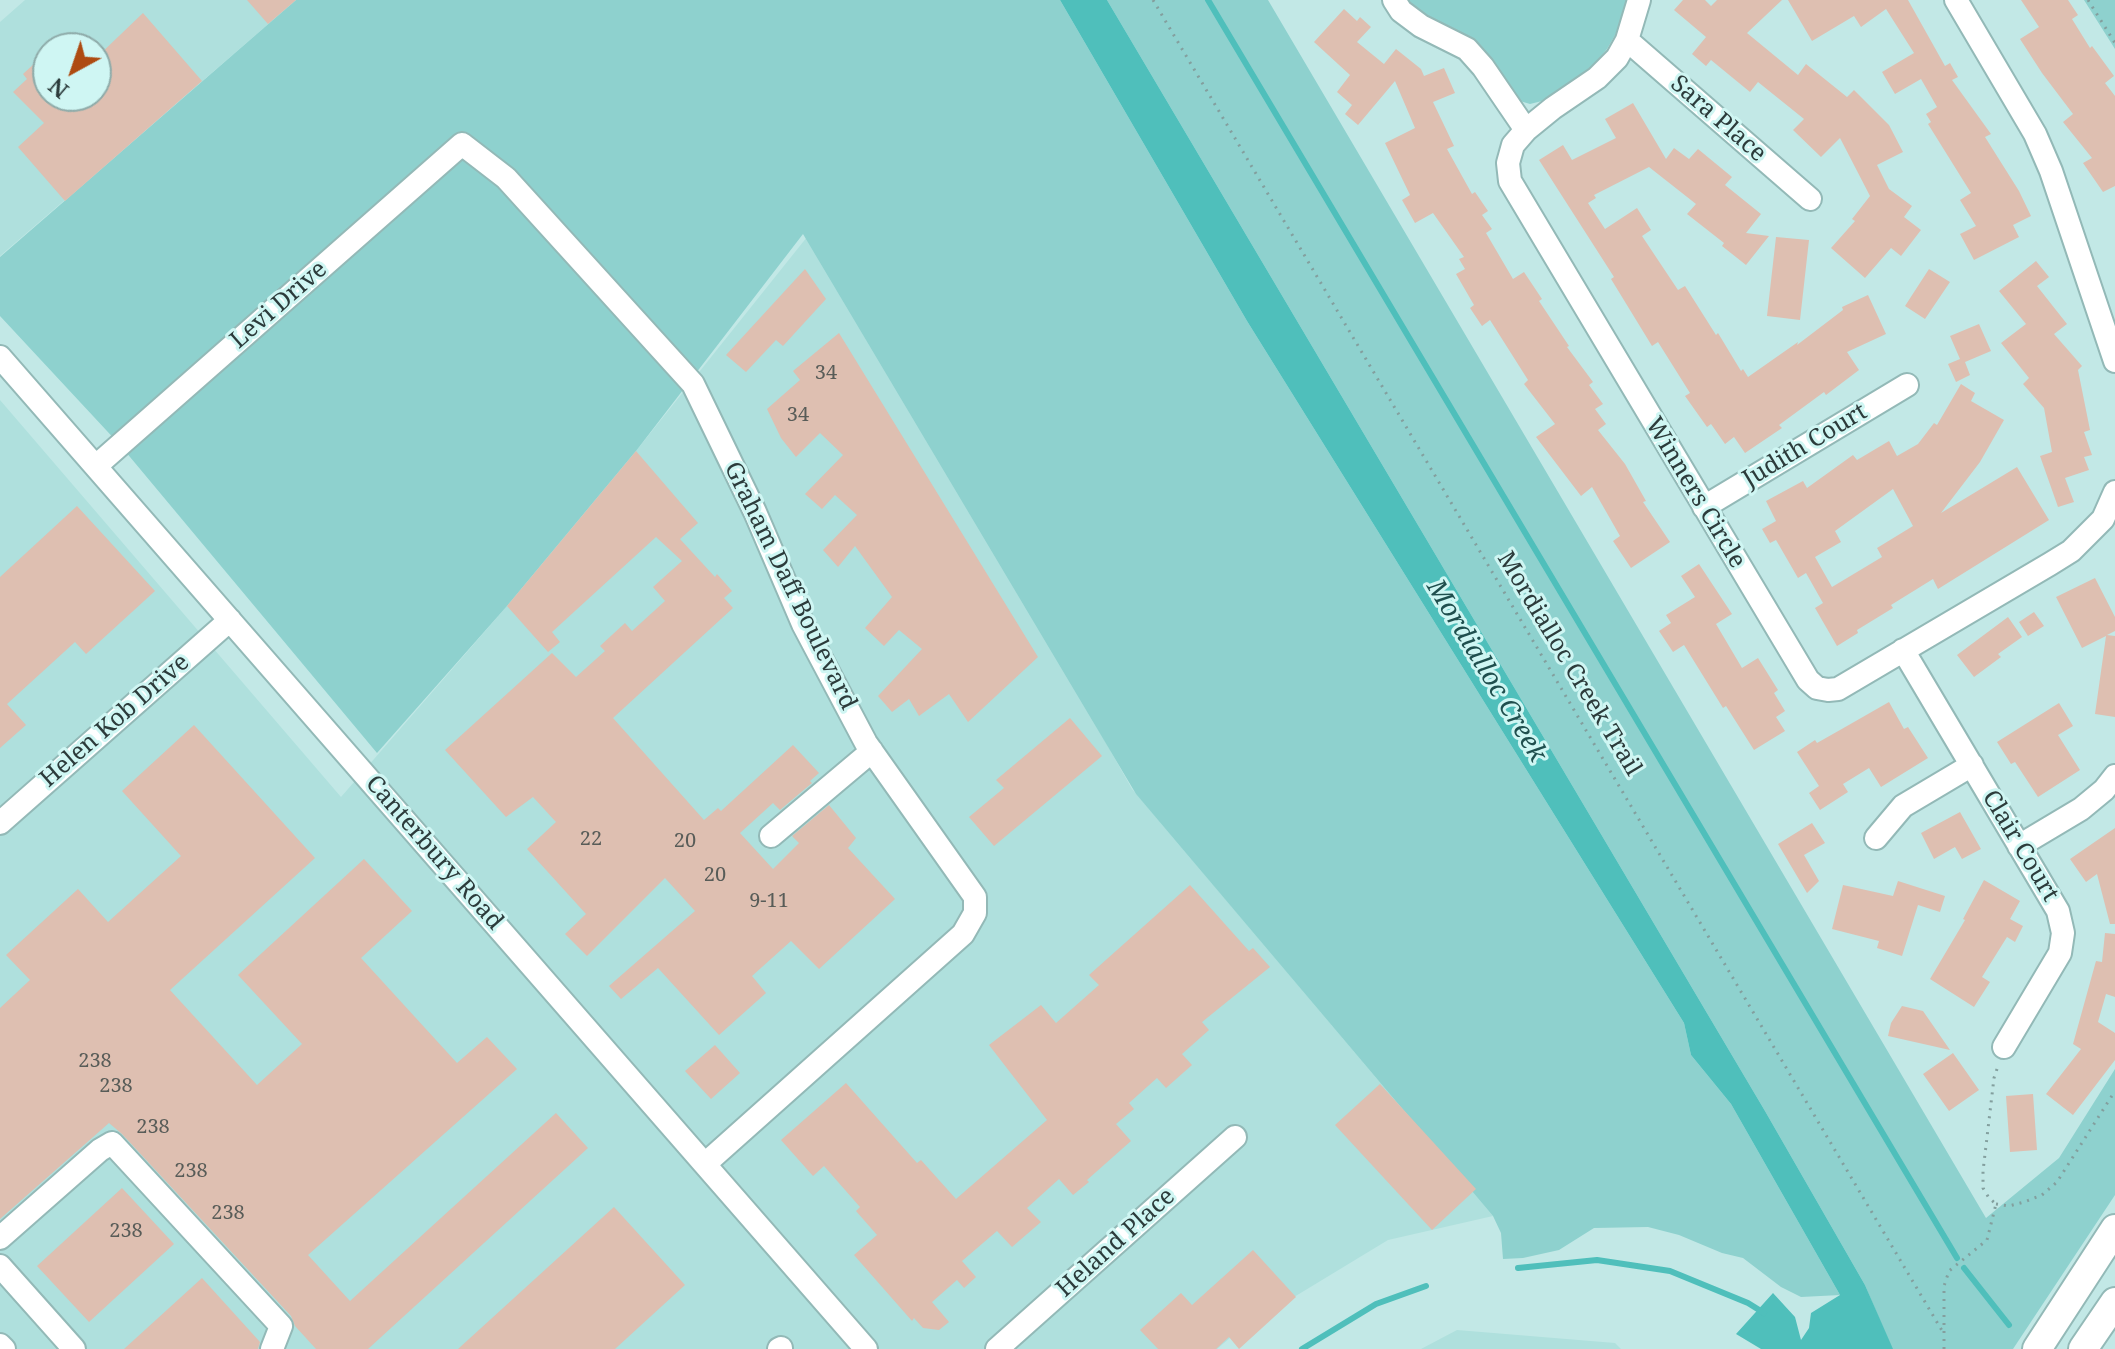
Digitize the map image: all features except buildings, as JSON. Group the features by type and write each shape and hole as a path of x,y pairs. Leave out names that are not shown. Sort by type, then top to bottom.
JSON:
{"main road":[{"path":"2037,1349 2115,1229"},
{"path":"2083,1349 2115,1302"}],"street":[{"path":"1394,0 1401,11 1421,26 1467,49 1526,130"},
{"name":"Winners Circle","path":"1639,0 1627,40 1617,58 1597,78 1526,130 1513,145 1508,163 1510,181 1808,680 1817,688 1838,689 2071,551 2103,519 2115,492"},
{"path":"1956,0 2035,134 2051,171 2115,361"},
{"path":"1970,0 1971,23"},
{"name":"Sara Place","path":"1627,40 1810,199"},
{"name":"Levi Drive","path":"96,466 462,144"},
{"name":"Graham Daff Boulevard","path":"462,144 506,178 693,384 755,512 803,624 872,751 975,897 975,913 963,934 705,1164"},
{"name":"Canterbury Road","path":"0,357 866,1349"},
{"name":"Judith Court","path":"1704,507 1907,385"},
{"name":"Helen Kob Drive","path":"0,823 230,620"},
{"name":"Clair Court","path":"1903,650 2058,911 2063,933 2060,953 2004,1047"},
{"path":"771,836 872,751"},
{"path":"1876,838 1903,806 1972,765"},
{"path":"2019,846 2081,809 2115,776"},
{"name":"Heland Place","path":"997,1349 1235,1137"},
{"path":"0,1238 100,1150 112,1143 281,1326 272,1349"},
{"path":"0,1266 74,1349"}],"path":[{"name":"Mordialloc Creek Trail","path":"1153,0 1944,1334"},
{"path":"2088,0 2115,43"},
{"path":"2004,1047 1994,1078 1983,1171 1983,1188 1996,1204 2009,1206 2024,1202 2042,1195 2057,1182 2115,1091"},
{"path":"1944,1349 1944,1286 1949,1271 1987,1240 1996,1204"}],"shaded area":[{"path":"25,0 296,0 0,256 0,22"},
{"path":"296,0 1060,0 1247,321 1684,1023 1691,1055 1731,1104 1840,1295 1801,1297 1781,1287 1743,1258 1648,1227 1594,1228 1559,1250 1503,1259 1501,1233 1493,1216 1136,794 803,234 636,451 507,606 377,753 120,445 0,316 0,257"},
{"path":"1107,0 1268,0 1986,1218 2059,1158 2115,1069 2115,1195 2013,1349 1892,1349 1865,1285 1765,1111"},
{"path":"1405,0 1627,0 1618,30 1593,66 1542,101 1530,104 1520,101 1513,94 1479,46 1455,29 1429,20"},
{"path":"2084,0 2115,0 2115,49"},
{"path":"815,227 1132,789 1493,1216 1388,1240 1238,1331 1217,1349 0,1349 0,400 341,797 636,451"},
{"path":"1457,1330 1615,1343 1621,1349 1421,1349"}],"water":[{"name":"Mordialloc Creek","path":"1060,0 1107,0 1765,1111 1865,1285 1893,1349 1761,1349 1736,1334 1773,1293 1795,1317 1801,1340 1809,1328 1811,1313 1840,1295 1731,1104 1691,1055 1684,1023 1247,321"}],"waterway":[{"path":"1208,0 1957,1258"},
{"path":"1518,1268 1597,1260 1670,1271 1748,1303 1764,1313"},
{"path":"1964,1268 2009,1325"},
{"path":"1302,1349 1376,1304 1426,1286"}]}
